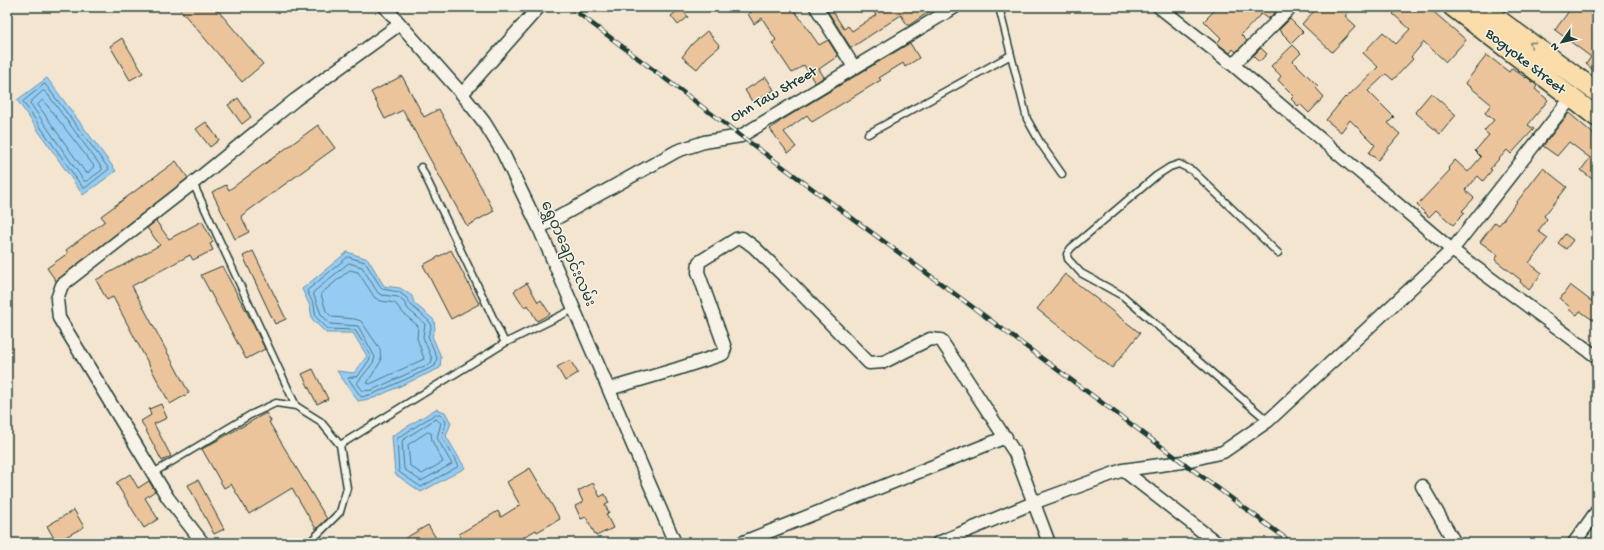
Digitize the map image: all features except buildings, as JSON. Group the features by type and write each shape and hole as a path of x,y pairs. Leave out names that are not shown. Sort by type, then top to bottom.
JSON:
{"main road":[{"name":"Bogyoke Street","path":"1453,7 1597,117"},
{"name":"Bogyoke Street","path":"1481,7 1597,92"}],"street":[{"name":"ရွှေတချောင်းလမ်း","path":"384,7 462,94 484,122 502,151 539,228 674,543"},
{"path":"462,94 539,7"},
{"path":"816,7 854,67"},
{"name":"Ohn Taw Street","path":"539,228 677,151 704,142 741,136 955,7"},
{"path":"1159,7 1234,65 1452,250 1597,356"},
{"path":"1234,65 1291,7"},
{"path":"203,543 168,498 59,318 57,299 62,284 193,183 295,100 400,24"},
{"path":"938,543 1033,503 1123,470 1182,462 1222,452 1268,421 1452,250 1571,98"},
{"path":"608,389 723,354 725,348 698,272 699,262 742,238 787,279 869,363 884,362 930,339 941,340 1006,437 1015,453 1049,543"},
{"path":"741,543 1006,437"},
{"path":"1123,470 1217,543"},
{"path":"1422,486 1455,543"},
{"path":"1574,543 1595,517"}],"lane":[{"path":"999,7 1027,119 1041,144 1062,174"},
{"path":"868,134 1011,55"},
{"path":"1268,421 1123,296 1082,273 1068,260 1067,254 1071,248 1156,176 1170,167 1179,164 1193,171 1278,253"},
{"path":"421,167 505,343"},
{"path":"193,183 296,406"},
{"path":"340,445 505,343 574,309"},
{"path":"153,473 250,415 276,403 296,406 320,421 340,445 347,488 340,512 309,543"}],"water":[{"path":"47,78 116,171 83,195 17,100"},
{"path":"347,252 368,259 384,286 400,288 412,296 414,303 434,320 435,329 432,336 441,357 440,368 374,398 358,401 337,371 354,373 367,356 353,333 326,333 312,319 310,306 302,289"},
{"path":"436,409 445,412 451,423 446,436 465,468 421,492 395,474 392,436"}],"railway":[{"path":"570,7 741,136 1292,543"}]}
